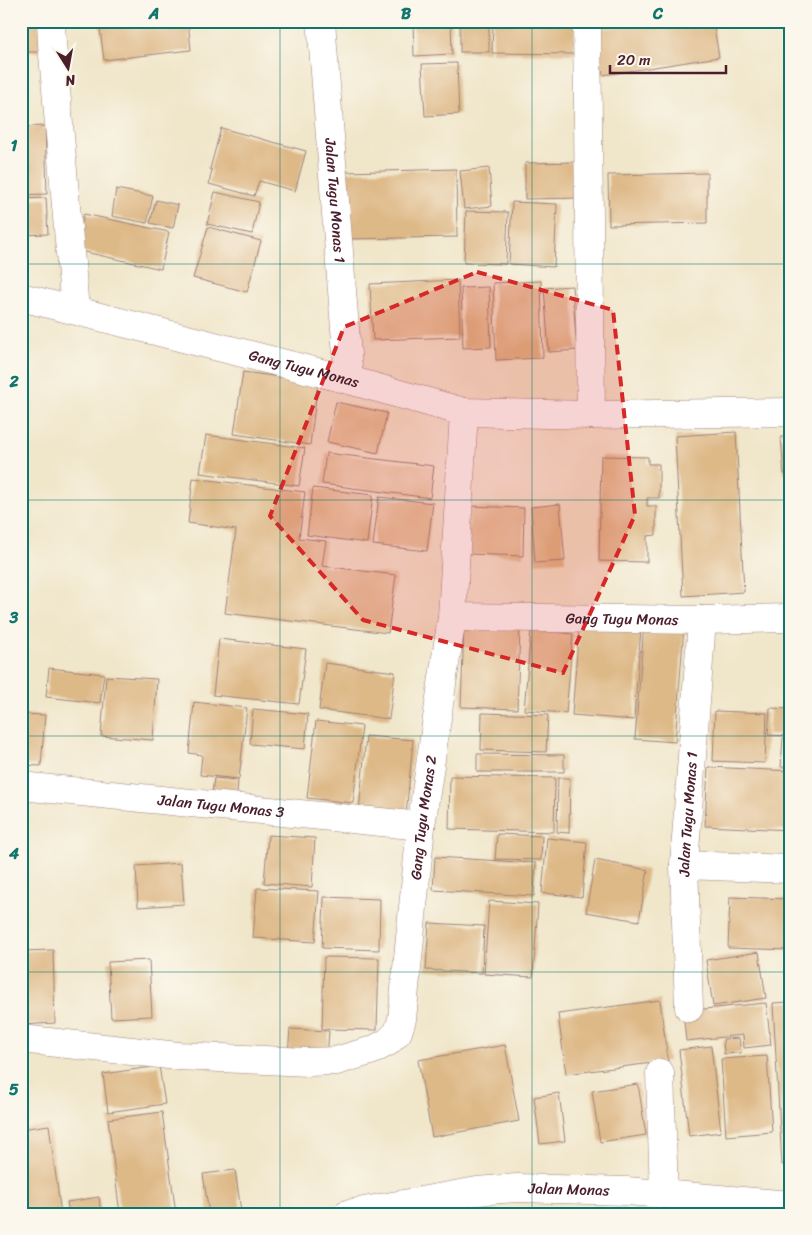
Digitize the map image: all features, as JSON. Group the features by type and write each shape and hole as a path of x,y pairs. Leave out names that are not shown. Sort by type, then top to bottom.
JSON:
{"street":[{"path":"51,21 75,310"},
{"name":"Jalan Tugu Monas 1","path":"321,21 349,380"},
{"path":"587,21 591,416"},
{"name":"Gang Tugu Monas","path":"21,297 349,380 464,412 591,416 791,412"},
{"name":"Gang Tugu Monas 2","path":"21,1039 178,1056 308,1062 336,1061 373,1050 388,1042 398,1032 402,1018 421,826 452,617 464,412"},
{"name":"Gang Tugu Monas","path":"452,617 702,620 791,618"},
{"name":"Jalan Tugu Monas 1","path":"689,1008 684,864 702,620"},
{"name":"Jalan Tugu Monas 3","path":"21,786 421,826"},
{"path":"684,864 791,869"},
{"path":"660,1073 664,1194"},
{"name":"Jalan Monas","path":"356,1213 477,1191 518,1188 626,1202 664,1194 791,1205"}],"highlighted area":[{"path":"477,272 613,310 635,515 563,673 363,620 270,516 344,327"}],"building":[{"path":"21,21 39,21 40,52 21,52"},
{"path":"99,21 188,21 191,50 104,60"},
{"path":"413,21 451,21 452,54 414,56"},
{"path":"460,21 489,21 489,52 460,52"},
{"path":"493,21 575,21 574,54 492,53"},
{"path":"649,21 713,21 719,57 603,75 595,30"},
{"path":"457,63 459,114 425,116 422,64"},
{"path":"45,126 47,194 21,195 21,127"},
{"path":"221,128 306,151 295,191 259,181 254,196 209,184 212,170 210,169"},
{"path":"581,162 581,198 525,199 525,163"},
{"path":"489,168 492,206 464,209 460,171"},
{"path":"456,169 457,237 347,239 346,172"},
{"path":"707,173 707,223 609,225 608,175"},
{"path":"116,189 153,196 147,223 112,216"},
{"path":"215,192 259,202 252,234 207,224"},
{"path":"46,198 48,234 21,235 21,199"},
{"path":"156,200 178,205 173,228 150,223"},
{"path":"512,202 557,204 554,267 509,264"},
{"path":"466,211 508,212 506,264 464,263"},
{"path":"84,214 169,232 161,269 76,250"},
{"path":"208,227 261,241 247,292 193,278"},
{"path":"458,280 460,337 373,340 370,284"},
{"path":"541,281 543,358 496,360 493,283"},
{"path":"572,286 577,350 549,352 544,288"},
{"path":"489,287 491,347 463,348 461,288"},
{"path":"243,372 318,382 310,445 234,434"},
{"path":"336,402 387,413 378,453 327,442"},
{"path":"736,432 744,592 683,596 675,436"},
{"path":"206,435 305,448 299,486 200,473"},
{"path":"781,437 791,437 791,473 784,474"},
{"path":"326,453 434,466 430,498 322,484"},
{"path":"601,456 648,457 648,464 659,464 659,498 647,498 647,506 656,506 656,535 647,536 647,562 599,561"},
{"path":"193,478 305,492 299,538 326,541 322,566 396,575 388,633 225,613 236,530 188,523"},
{"path":"313,488 373,495 367,543 307,535"},
{"path":"379,497 433,503 427,551 373,545"},
{"path":"560,504 565,561 535,563 531,507"},
{"path":"470,506 524,508 523,556 468,554"},
{"path":"644,624 684,627 675,742 635,739"},
{"path":"464,625 520,628 517,709 461,707"},
{"path":"579,625 641,629 634,720 572,715"},
{"path":"531,630 573,634 566,713 524,710"},
{"path":"219,639 306,649 299,704 213,695"},
{"path":"325,663 395,672 389,719 319,710"},
{"path":"49,668 104,674 100,703 46,697"},
{"path":"106,676 157,679 153,740 101,736"},
{"path":"194,702 247,708 239,779 200,775 202,755 189,753"},
{"path":"770,708 791,709 791,736 768,735"},
{"path":"253,709 308,714 305,749 250,744"},
{"path":"715,711 767,713 765,763 713,761"},
{"path":"482,713 548,715 546,752 481,750"},
{"path":"21,714 45,715 41,766 21,765"},
{"path":"316,721 362,726 353,803 307,798"},
{"path":"366,736 413,740 406,816 359,812"},
{"path":"783,738 791,739 791,767 781,767"},
{"path":"477,754 564,755 564,772 477,772"},
{"path":"708,767 791,771 791,830 705,826"},
{"path":"450,776 555,778 554,832 449,829"},
{"path":"214,778 238,780 237,795 212,793"},
{"path":"558,778 570,778 569,833 557,832"},
{"path":"497,834 542,836 541,860 495,859"},
{"path":"268,835 315,838 312,887 264,883"},
{"path":"547,838 587,842 582,897 542,893"},
{"path":"435,857 536,863 534,896 433,890"},
{"path":"595,860 648,870 639,921 586,912"},
{"path":"181,863 184,904 138,907 136,866"},
{"path":"257,888 319,891 315,942 253,938"},
{"path":"324,897 380,899 379,950 322,948"},
{"path":"730,897 791,899 791,950 728,948"},
{"path":"489,901 538,904 533,977 484,974"},
{"path":"429,923 484,926 482,973 426,970"},
{"path":"53,950 55,1023 21,1025 21,951"},
{"path":"759,952 766,998 713,1006 706,960"},
{"path":"324,957 379,958 377,1030 322,1029"},
{"path":"149,960 152,1016 111,1018 108,962"},
{"path":"660,1000 668,1061 566,1074 558,1014"},
{"path":"791,1002 791,1165 782,1165 773,1003"},
{"path":"766,1003 771,1045 744,1048 743,1035 686,1041 683,1011"},
{"path":"290,1029 329,1031 327,1057 288,1054"},
{"path":"739,1038 741,1053 724,1054 723,1039"},
{"path":"505,1045 519,1121 432,1137 418,1060"},
{"path":"711,1046 721,1132 689,1136 679,1050"},
{"path":"767,1056 772,1132 726,1136 721,1059"},
{"path":"159,1066 165,1104 108,1112 103,1074"},
{"path":"638,1084 646,1135 600,1142 592,1091"},
{"path":"559,1093 565,1141 540,1144 534,1097"},
{"path":"162,1112 176,1214 120,1214 108,1119"},
{"path":"49,1125 61,1214 21,1214 21,1129"},
{"path":"235,1170 241,1211 209,1214 203,1174"},
{"path":"99,1197 101,1214 69,1214 67,1202"}]}
